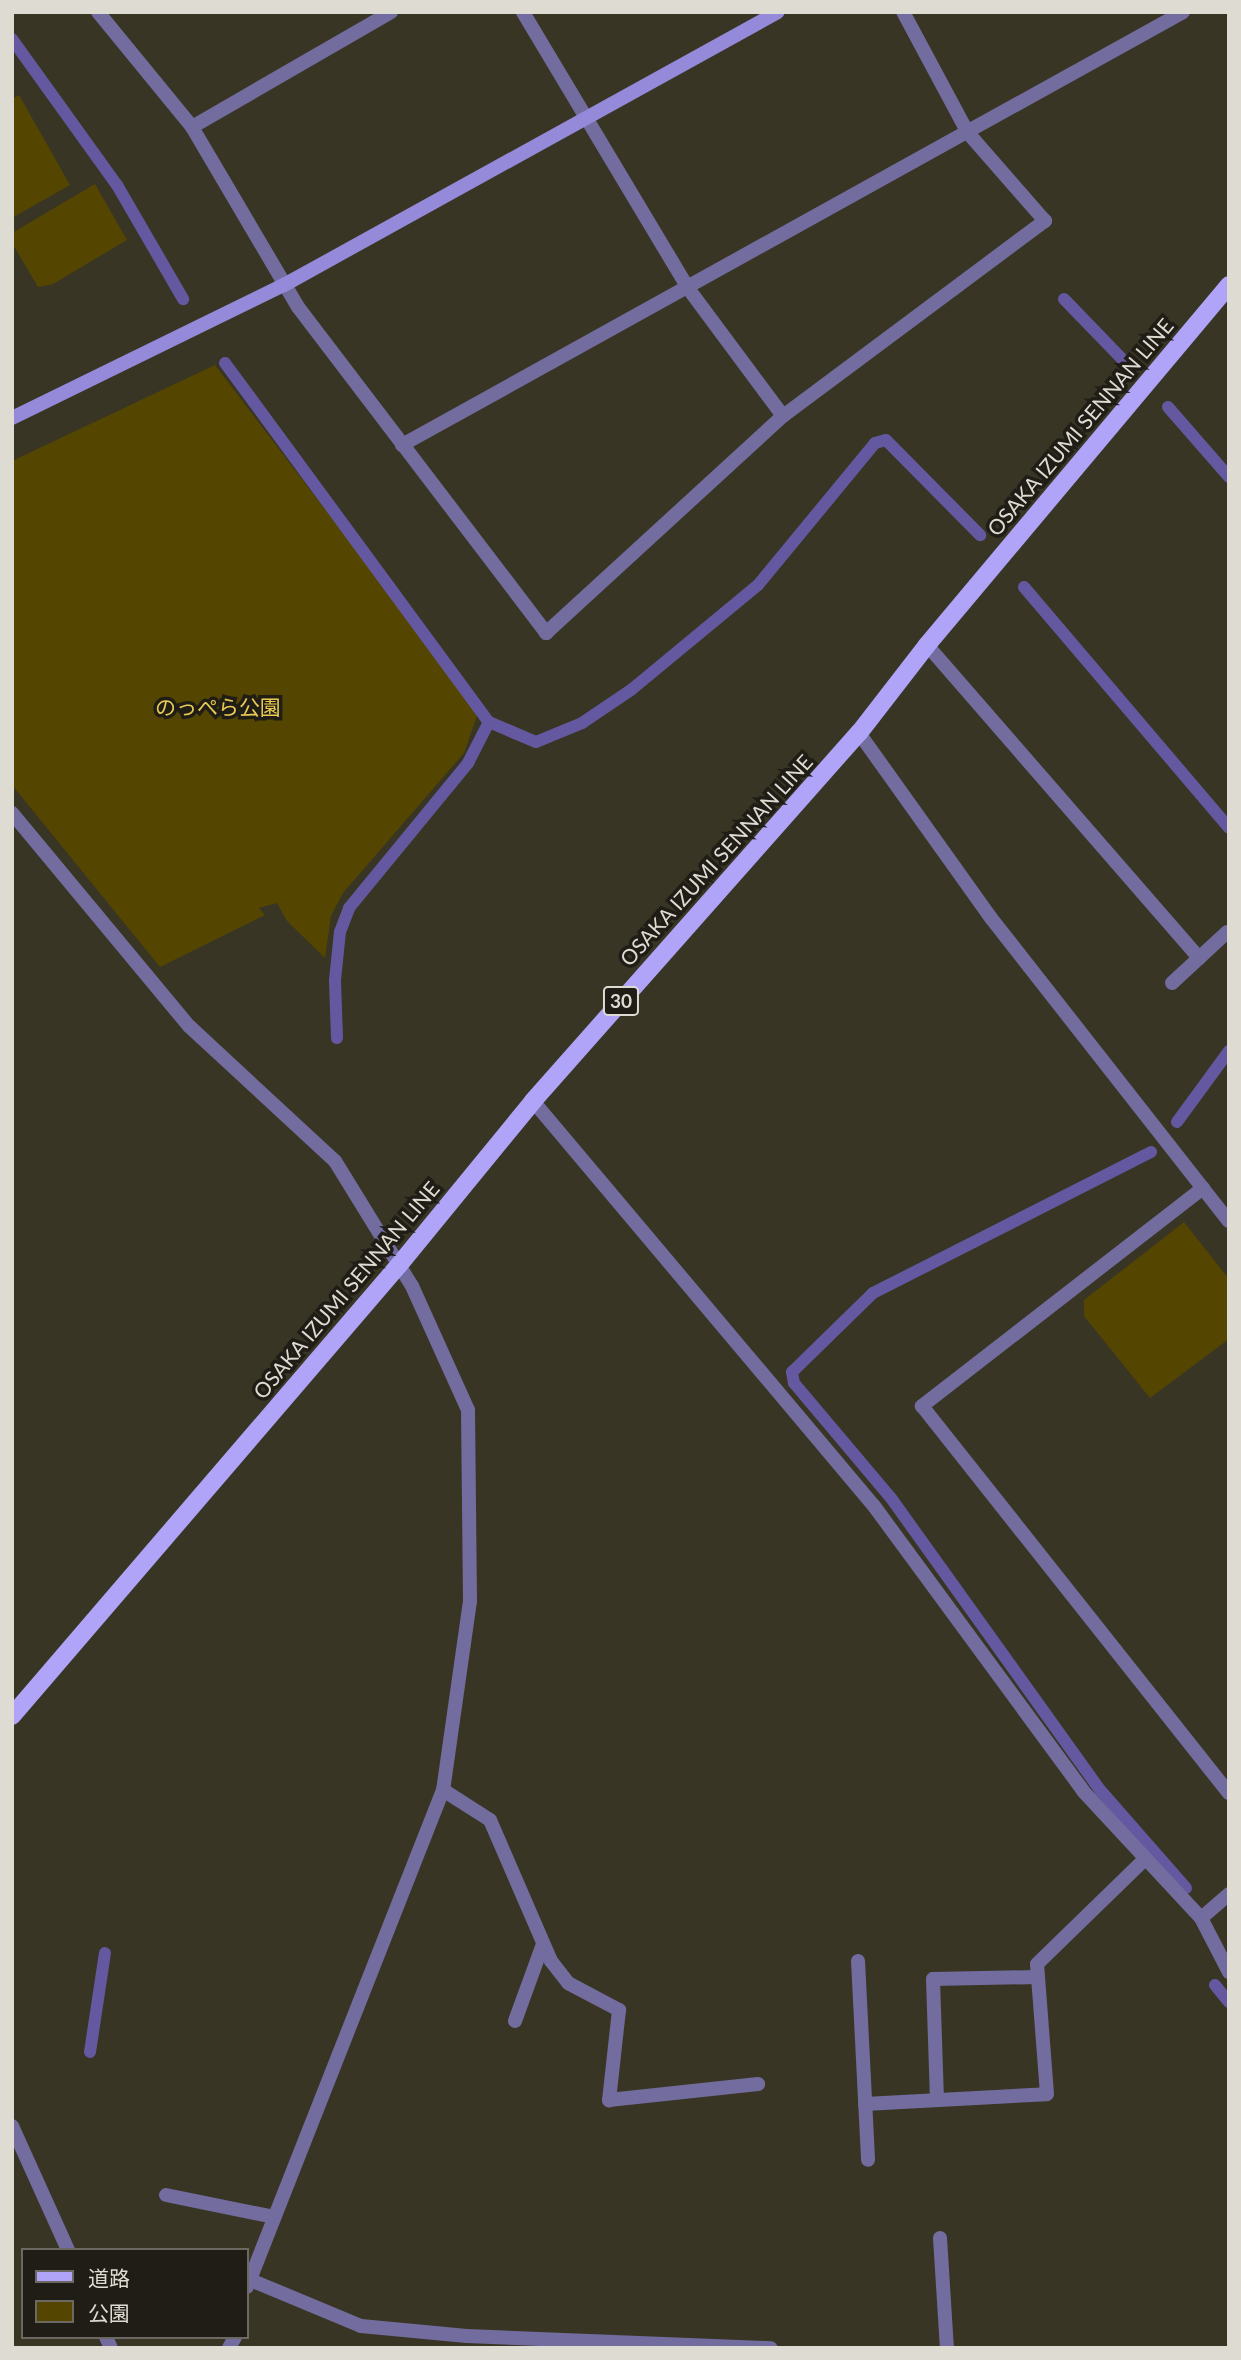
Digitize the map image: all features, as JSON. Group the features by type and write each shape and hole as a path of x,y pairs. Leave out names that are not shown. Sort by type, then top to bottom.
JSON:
{"main road":[{"name":"OSAKA IZUMI SENNAN LINE","path":"12,1716 399,1265 533,1101 859,733 927,645 1229,285"}],"street":[{"path":"98,12 192,127 284,285 402,446 546,633 783,416 1045,221 968,133 903,12"},
{"path":"192,127 391,12"},
{"path":"523,12 688,288 783,416"},
{"path":"12,418 284,285 778,12"},
{"path":"402,446 1183,12"},
{"path":"927,645 1199,958"},
{"path":"859,733 991,918 1229,1221"},
{"path":"12,813 189,1026 335,1161 399,1265 468,1410 470,1601 443,1790 248,2283 361,2326 466,2342 771,2348"},
{"path":"1172,983 1227,932"},
{"path":"533,1101 874,1506 1083,1791 1201,1918 1229,1972"},
{"path":"1203,1188 922,1406 1229,1793"},
{"path":"443,1790 490,1820 543,1944 568,1983 619,2010 609,2100 758,2084"},
{"path":"865,2104 1046,2094 1037,1964 1145,1859"},
{"path":"1201,1918 1229,1894"},
{"path":"515,2021 543,1944"},
{"path":"858,1961 868,2160"},
{"path":"937,2100 933,1979 1038,1977"},
{"path":"12,2126 67,2248"},
{"path":"166,2195 274,2217"},
{"path":"940,2238 947,2348"}],"green space":[{"path":"19,95 70,185 12,218 12,99"},
{"path":"95,184 127,240 53,284 38,287 12,243 12,233"},
{"name":"のっぺら公園","path":"215,365 449,672 477,716 464,753 343,893 331,916 325,958 287,921 277,903 259,908 265,915 160,967 12,785 12,461"},
{"path":"1184,1222 1229,1279 1229,1339 1150,1398 1084,1316 1084,1300"}],"waterway":[{"path":"12,39 117,185 183,299"},
{"path":"1064,299 1128,365"},
{"path":"225,363 489,722 536,742 582,723 631,690 758,585 875,443 886,440 980,535"},
{"path":"1168,407 1229,477"},
{"path":"1024,587 1229,828"},
{"path":"337,1038 335,980 340,932 349,908 468,763 489,722"},
{"path":"1177,1122 1229,1051"},
{"path":"1151,1152 873,1293 792,1372 794,1383 891,1498 1101,1791 1186,1888"},
{"path":"90,2052 105,1953"},
{"path":"1215,1985 1229,2002"}]}
